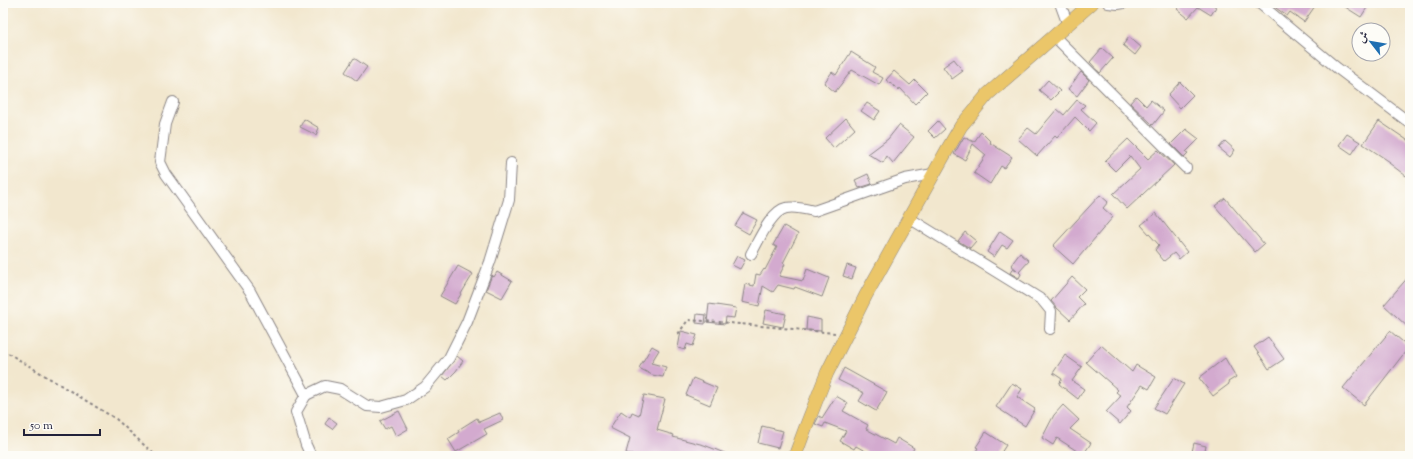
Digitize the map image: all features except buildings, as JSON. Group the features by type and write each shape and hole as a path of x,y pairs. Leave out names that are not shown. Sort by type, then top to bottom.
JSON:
{"main road":[{"path":"795,456 804,429 827,373 866,294 961,126 988,94 1092,3"}],"street":[{"path":"1060,3 1068,25"},
{"path":"1108,3 1124,3"},
{"path":"1259,3 1337,68 1410,123"},
{"path":"1054,36 1186,168"},
{"path":"173,102 165,124 160,162 166,174 250,291 306,395"},
{"path":"311,456 296,412 306,395 325,386 340,388 367,406 381,406 406,400 425,387 449,358 467,322 490,262 509,200 511,163"},
{"path":"751,254 774,214 785,208 802,208 814,211 905,179 933,174"},
{"path":"909,218 1042,300 1051,311 1050,329"}],"path":[{"path":"678,334 688,320 846,334"},
{"path":"3,350 116,419 156,456"}]}
